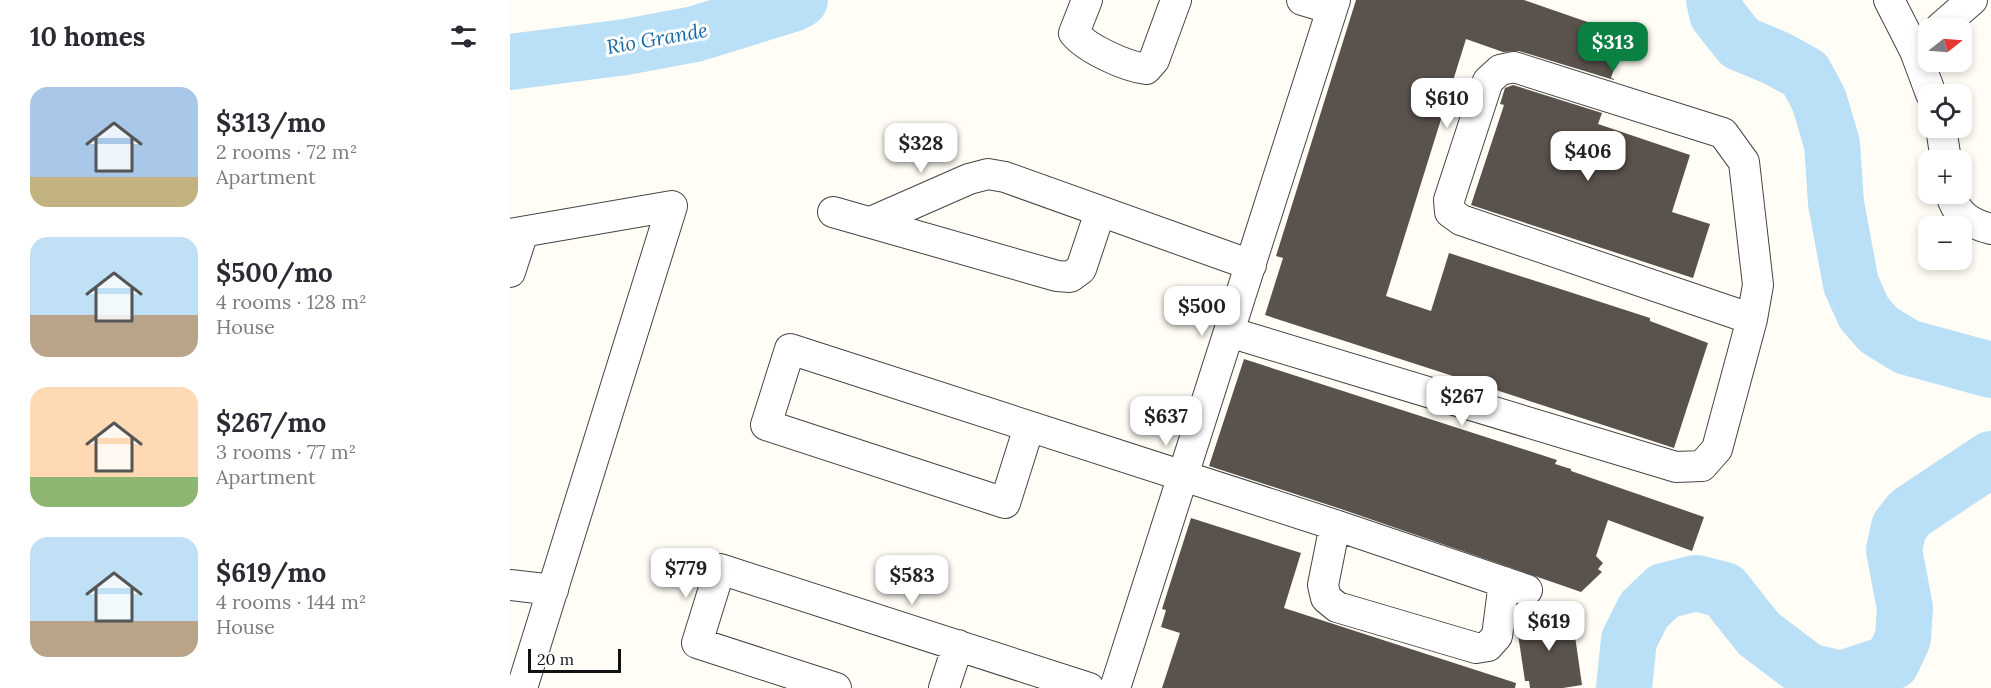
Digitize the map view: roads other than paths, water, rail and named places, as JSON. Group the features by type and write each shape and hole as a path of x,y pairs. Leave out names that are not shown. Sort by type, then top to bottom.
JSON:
{"street":[{"path":"1087,0 1074,33 1081,42 1133,67 1146,69 1154,60 1176,0"},
{"path":"1115,688 1334,5 1302,0"},
{"path":"1888,0 1918,40"},
{"path":"1951,18 1972,0"},
{"path":"1229,332 1676,467 1702,466 1717,449 1752,319 1758,285 1744,162 1723,133 1514,68 1500,70 1488,81 1449,200 1450,212 1461,220 1752,319"},
{"path":"871,222 969,179 988,174 1005,177 1251,265"},
{"path":"1955,204 1959,212 1970,222 1991,229"},
{"path":"510,272 517,233 672,206 522,688"},
{"path":"833,212 1057,276 1070,277 1082,269 1100,212"},
{"path":"1029,427 1005,503 766,425 790,349 1335,525 1515,586 1497,636 1488,646 1476,648 1337,607 1326,598 1323,585 1335,525"},
{"path":"836,688 697,643 720,569 1089,688"},
{"path":"510,585 553,590"},
{"path":"944,688 958,645"}],"waterway":[{"name":"Rio Grande","path":"510,62 626,47 695,34 800,0"},
{"path":"1714,0 1717,14 1740,43 1778,59 1805,74 1819,100 1832,144 1836,203 1851,284 1864,313 1879,330 1907,347 1991,370"},
{"path":"1624,688 1629,640 1644,610 1664,591 1696,583 1724,590 1759,634 1808,671 1841,679 1892,662 1903,638 1905,608 1894,550 1899,527 1910,513 1991,459"}]}
